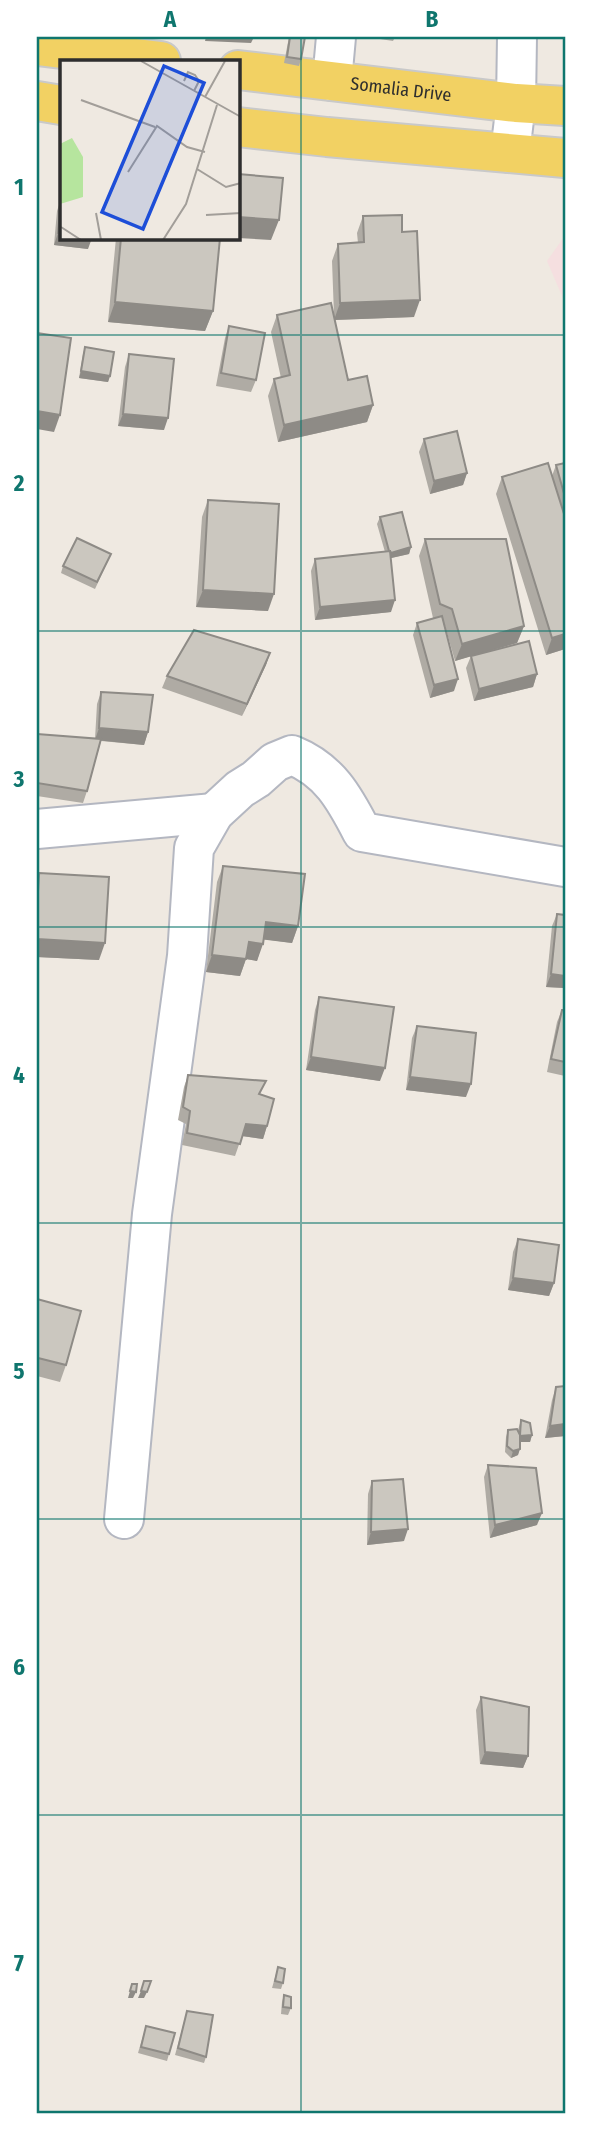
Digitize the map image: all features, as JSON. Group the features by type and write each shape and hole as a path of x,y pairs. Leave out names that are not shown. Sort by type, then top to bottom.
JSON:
{"main road":[{"path":"37,46 78,44 155,60"},
{"name":"Somalia Drive","path":"240,70 516,103 565,106"},
{"path":"37,101 60,105"},
{"path":"240,127 565,158"}],"street":[{"path":"332,81 336,37"},
{"path":"510,153 516,103 517,37"},
{"path":"124,1519 152,1214 187,956 194,848 214,813 275,762 292,755 311,763 329,779 348,804 362,832 565,867"},
{"path":"37,829 214,813"}],"shaded area":[{"path":"565,237 565,303 547,261"}],"building":[{"path":"290,37 305,37 301,59 287,57"},
{"path":"240,174 283,178 279,220 240,217"},
{"path":"402,215 402,232 417,231 420,300 340,303 338,244 364,242 363,216"},
{"path":"121,240 220,240 213,311 115,302"},
{"path":"331,303 348,380 367,376 373,405 284,425 274,379 290,375 277,315"},
{"path":"229,326 265,333 256,380 221,373"},
{"path":"37,333 71,338 60,415 37,411"},
{"path":"85,347 114,352 110,376 81,371"},
{"path":"129,354 174,359 168,418 123,414"},
{"path":"457,431 467,473 434,481 424,439"},
{"path":"548,463 565,517 565,634 552,638 502,477"},
{"path":"565,463 565,497 556,465"},
{"path":"208,500 279,504 274,594 203,590"},
{"path":"402,512 411,547 391,553 380,517"},
{"path":"77,538 111,554 97,582 63,566"},
{"path":"425,539 506,539 524,626 462,644 452,609 440,604"},
{"path":"390,551 395,600 320,607 315,559"},
{"path":"442,616 458,679 434,685 417,623"},
{"path":"194,630 270,653 247,704 167,676"},
{"path":"529,641 537,674 479,689 471,656"},
{"path":"101,692 153,695 148,732 99,728"},
{"path":"37,734 101,739 87,791 37,783"},
{"path":"223,866 305,874 298,926 266,922 263,944 249,942 246,959 212,955"},
{"path":"39,873 109,877 105,943 37,939"},
{"path":"557,914 565,915 565,976 551,974"},
{"path":"319,997 394,1007 385,1068 311,1057"},
{"path":"562,1010 565,1010 565,1062 551,1059"},
{"path":"417,1026 476,1033 471,1084 410,1077"},
{"path":"188,1075 266,1081 259,1094 274,1099 267,1126 246,1124 240,1144 187,1133 190,1111 183,1107"},
{"path":"518,1239 559,1245 554,1283 513,1278"},
{"path":"37,1299 81,1311 66,1365 38,1358 37,1362"},
{"path":"565,1386 565,1424 550,1426 556,1387"},
{"path":"521,1420 530,1423 532,1435 520,1436 520,1449 513,1451 507,1446 508,1430 517,1429 520,1435"},
{"path":"488,1465 536,1468 542,1513 495,1525"},
{"path":"403,1479 408,1529 371,1532 372,1481"},
{"path":"481,1697 529,1707 528,1756 485,1752"},
{"path":"278,1967 285,1969 283,1983 275,1981"},
{"path":"144,1981 151,1981 147,1992 141,1991"},
{"path":"132,1984 137,1984 136,1992 130,1991"},
{"path":"284,1995 291,1997 291,2008 283,2007"},
{"path":"187,2011 213,2015 206,2057 178,2048"},
{"path":"146,2026 175,2033 169,2054 141,2047"}]}
